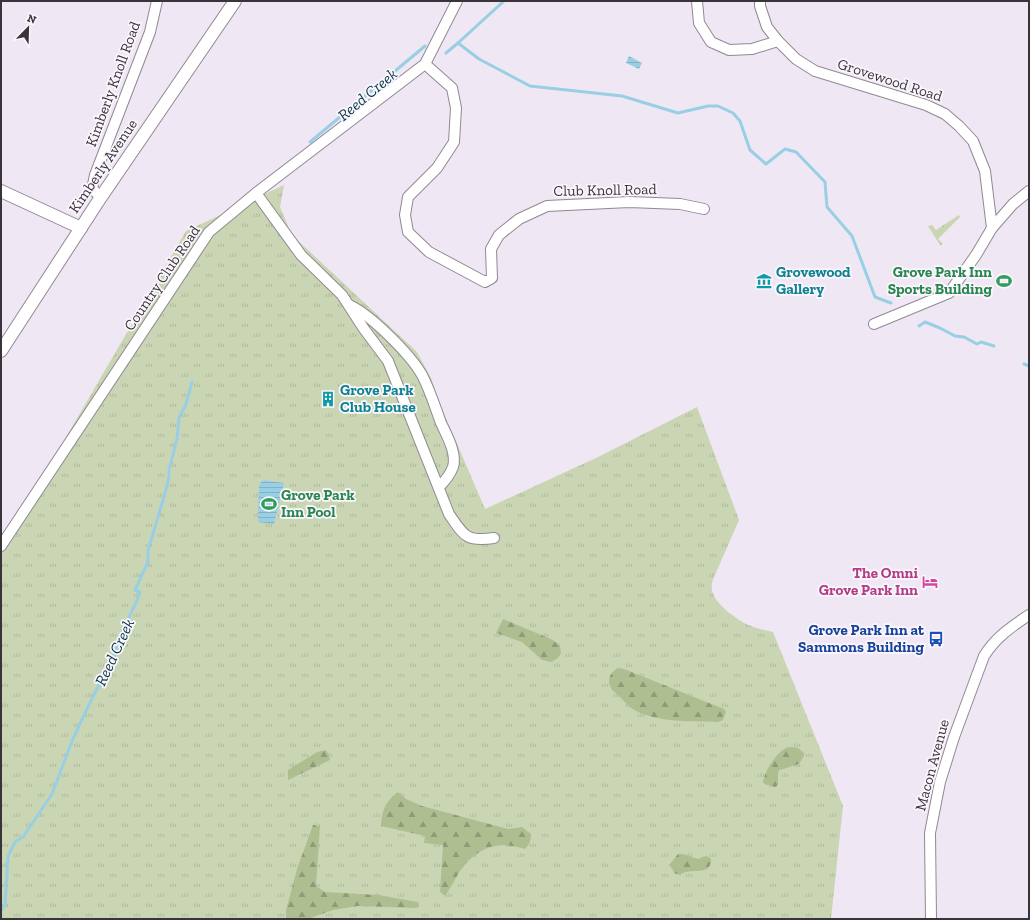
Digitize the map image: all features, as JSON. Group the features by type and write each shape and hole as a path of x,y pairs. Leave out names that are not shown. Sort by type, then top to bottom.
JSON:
{"street":[{"name":"Kimberly Knoll Road","path":"100,197 92,189 95,175 150,32 157,1"},
{"name":"Kimberly Avenue","path":"1,350 100,197 235,1"},
{"name":"Country Club Road","path":"1,546 209,232 256,193 425,64 457,1"},
{"path":"697,1 699,23 711,42 729,50 752,48 778,41"},
{"name":"Grovewood Road","path":"760,1 760,6 767,27 796,60 815,71 926,105 945,114 959,126 972,141 985,171 992,228"},
{"name":"Club Knoll Road","path":"425,64 452,88 456,108 454,142 437,168 408,197 405,215 408,232 430,252 472,276 485,282 492,278 490,248 499,235 519,219 547,206 629,202 680,204 704,209"},
{"path":"1,191 80,228"},
{"path":"874,324 949,293 976,255 992,228 1013,204 1029,191"},
{"path":"256,193 301,255 342,295 388,361 449,514 461,532 468,538 481,540 494,538"},
{"path":"348,304 358,308 384,331 403,350 421,374 449,440 453,457 453,466 449,476 439,487"},
{"name":"Macon Avenue","path":"931,919 930,833 940,782 954,736 984,656 991,644 1006,631 1029,615"}],"green space":[{"path":"284,185 280,207 292,235 417,352 431,378 440,404 485,509 598,457 697,407 739,520 713,580 712,590 721,605 741,621 753,627 773,632 843,806 831,919 1,919 1,549 186,231"},
{"path":"959,215 960,217 938,239 942,243 942,245 940,245 928,226 932,225 936,230"},
{"path":"503,619 553,640 560,646 561,653 558,658 551,662 542,660 522,642 496,633"},
{"path":"618,668 624,669 724,709 726,712 723,720 718,722 664,719 634,710 613,691 610,686 610,676 613,671"},
{"path":"785,748 798,748 804,753 804,756 799,764 779,770 778,784 776,787 763,783 770,764 777,755"},
{"path":"326,750 330,760 288,780 288,770 317,752"},
{"path":"398,792 406,799 422,806 508,829 522,827 531,834 530,842 525,849 502,845 481,851 464,865 445,896 440,892 443,845 424,843 425,836 381,826 382,815 387,803"},
{"path":"313,825 320,826 316,886 325,892 378,895 418,902 419,907 358,906 333,910 308,919 286,919 286,910 297,869"},
{"path":"678,854 699,859 706,856 711,859 710,865 708,868 700,871 689,871 680,875 674,873 669,865"}],"water":[{"path":"629,56 642,63 639,69 626,63"},
{"name":"Grove Park Inn Pool","path":"264,480 284,483 274,524 258,522 259,486"}],"waterway":[{"name":"Reed Creek","path":"446,53 504,1"},
{"path":"458,43 479,59 530,86 622,96 678,113 708,106 718,106 733,113 740,121 750,150 766,164 785,149 796,152 825,182 827,207 852,236 875,297 891,303"},
{"name":"Reed Creek","path":"310,142 425,46"},
{"path":"919,326 925,322 955,336 964,337 977,344 981,342 994,346"},
{"path":"1024,364 1029,366"},
{"name":"Reed Creek","path":"1,911 5,905 8,856 15,842 23,837 52,794 72,741 116,651 121,635 138,598 140,592 135,590 148,562 148,551 167,486 169,470 177,439 179,418 186,404 192,382"}],"place":[{"name":"Grovewood Gallery","path":"764,281"},
{"name":"Grove Park Inn Sports Building","path":"1004,281"},
{"name":"Grove Park Club House","path":"328,399"},
{"name":"Grove Park Inn Pool","path":"269,504"},
{"name":"The Omni Grove Park Inn","path":"930,582"},
{"name":"Grove Park Inn at Sammons Building","path":"936,639"}]}
